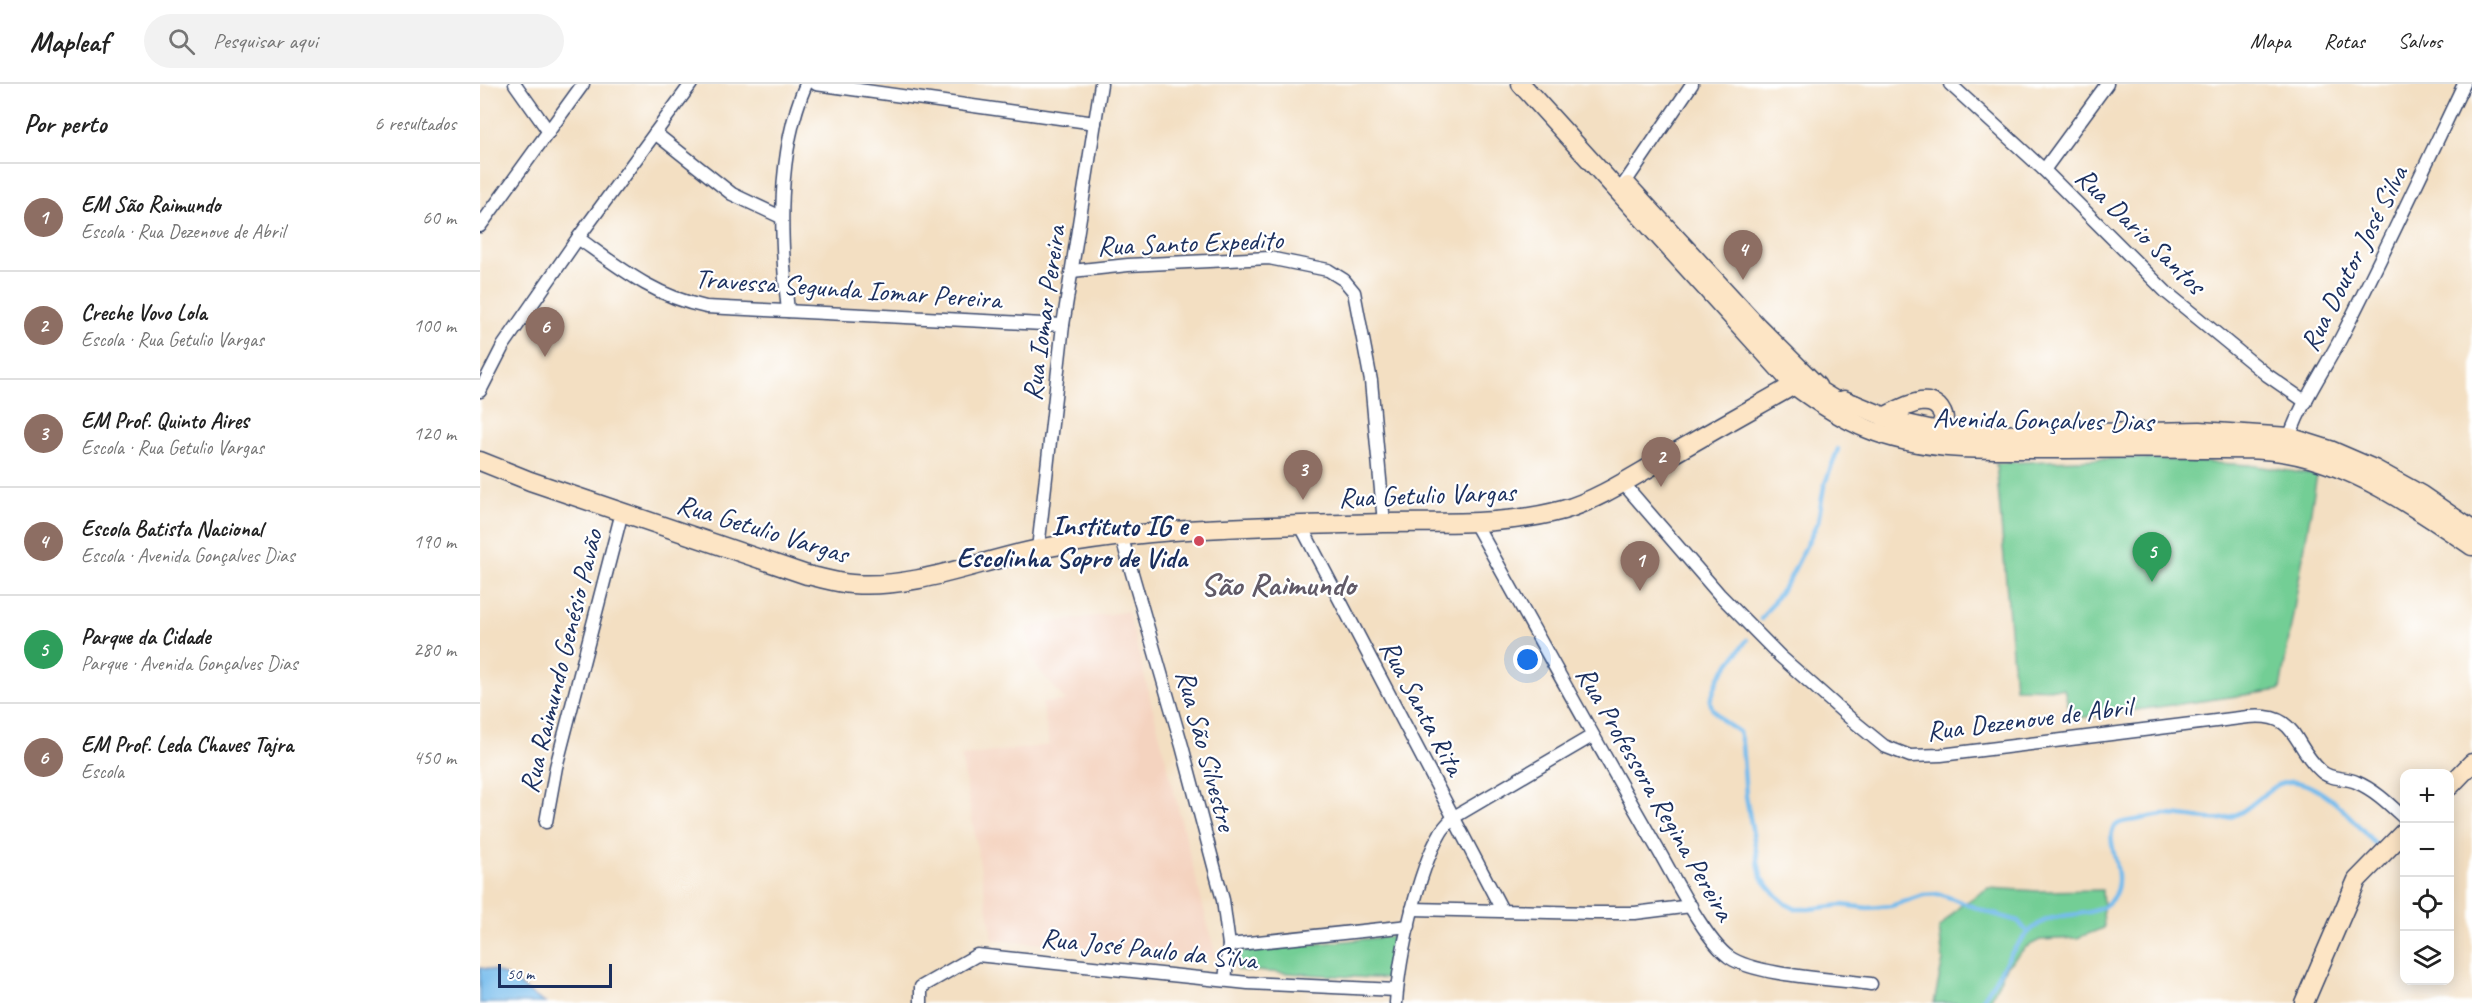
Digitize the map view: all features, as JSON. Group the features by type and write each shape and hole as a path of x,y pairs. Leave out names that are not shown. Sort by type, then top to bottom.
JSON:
{"main road":[{"name":"Avenida Gonçalves Dias","path":"1521,84 1804,375 1821,389 1854,404 1880,424 1925,445 1965,448 2141,447 2247,450 2288,445 2364,480 2414,507 2472,546"},
{"name":"Avenida Gonçalves Dias","path":"1537,84 1622,188 1794,385 1840,416 1880,424 1924,439 1937,431 1990,435 2200,431 2330,450 2374,469 2421,495 2472,530"},
{"path":"1794,385 1808,384 1834,400 1854,404"},
{"name":"Rua Getulio Vargas","path":"480,461 530,481 785,567 850,584 900,582 1038,549 1121,535 1247,525 1475,523 1525,519 1566,509 1623,483 1794,385"},
{"path":"1880,424 1915,402 1927,401 1942,412 1943,424 1937,431"},
{"path":"2454,782 2472,762"},
{"path":"2304,1003 2357,880 2400,836"}],"street":[{"path":"516,84 549,132"},
{"path":"480,226 583,84"},
{"path":"480,391 503,346 578,238 691,84"},
{"path":"788,311 782,260 781,217 792,128 797,106 806,84"},
{"path":"816,84 1095,123"},
{"name":"Rua Iomar Pereira","path":"1038,549 1063,325 1101,84"},
{"path":"1622,188 1692,84"},
{"name":"Rua Dario Santos","path":"1950,84 2044,170 2166,292 2267,375 2307,402"},
{"path":"2044,170 2107,84"},
{"name":"Rua Doutor José Silva","path":"2288,445 2307,402 2394,234 2464,84"},
{"path":"655,133 732,194 781,217"},
{"name":"Travessa Segunda Iomar Pereira","path":"578,238 630,276 655,291 706,307 1063,325"},
{"name":"Rua Santo Expedito","path":"1072,271 1128,265 1269,258 1328,270 1344,280 1354,291 1369,371 1384,523"},
{"name":"Rua Dezenove de Abril","path":"1623,483 1719,594 1779,656 1884,746 1910,756 1941,754 2248,717 2272,717 2281,720 2321,771 2328,776 2354,781 2375,791 2400,814"},
{"name":"Rua Raimundo Genésio Pavão","path":"546,822 556,766 622,512"},
{"name":"Rua Professora Regina Pereira","path":"1475,523 1592,736 1691,906 1720,949 1743,965 1765,971 1871,984"},
{"name":"Rua Santa Rita","path":"1301,526 1502,910"},
{"name":"Rua São Silvestre","path":"1121,535 1192,780 1223,900 1229,945 1225,980"},
{"path":"1396,997 1412,909 1440,833 1454,817 1592,736"},
{"path":"1412,909 1591,914 1635,913 1691,906"},
{"name":"Rua José Paulo da Silva","path":"1229,945 1409,926"},
{"name":"Rua José Paulo da Silva","path":"921,1003 920,991 924,985 976,955 1396,997"}],"shaded area":[{"path":"1128,611 1216,957 993,940 961,756 1049,745 1042,703 1066,701 1035,665 1026,627"}],"green space":[{"path":"2134,458 2249,465 2317,475 2280,690 2072,719 2064,689 2015,688 1996,463"},
{"path":"1988,888 2038,891 2102,890 2104,928 2077,938 2040,940 2026,947 2006,967 1989,1003 1934,1003 1943,960 1939,928 1959,907"},
{"path":"1394,936 1389,979 1237,970 1238,952"}],"water":[{"path":"480,968 499,972 545,1003 480,1003"}],"waterway":[{"path":"1761,619 1789,580 1818,522 1824,486 1838,449"},
{"path":"1747,640 1719,677 1710,701 1712,708 1723,721 1739,732 1746,796 1761,877 1776,895 1796,909 1809,909 1842,905 1868,908 1891,906 1923,895 1940,894 2018,921 2028,933"},
{"path":"1980,1003 2012,952 2036,926 2054,918 2095,911 2111,900 2117,890 2118,880 2111,837 2113,829 2120,823 2163,815 2207,819 2228,818 2245,810 2276,786 2293,782 2319,791 2333,801 2375,844"}],"place":[{"name":"Escola Batista Nacional","path":"1743,280"},
{"name":"EM Prof. Leda Chaves Tajra","path":"545,357"},
{"name":"Creche Vovo Lola","path":"1661,487"},
{"name":"EM Prof. Quinto Aires","path":"1303,500"},
{"name":"Instituto IG e Escolinha Sopro de Vida","path":"1199,541"},
{"name":"Parque da Cidade","path":"2152,582"},
{"name":"EM São Raimundo","path":"1640,591"}],"district":[{"name":"São Raimundo","path":"1278,584"}]}
